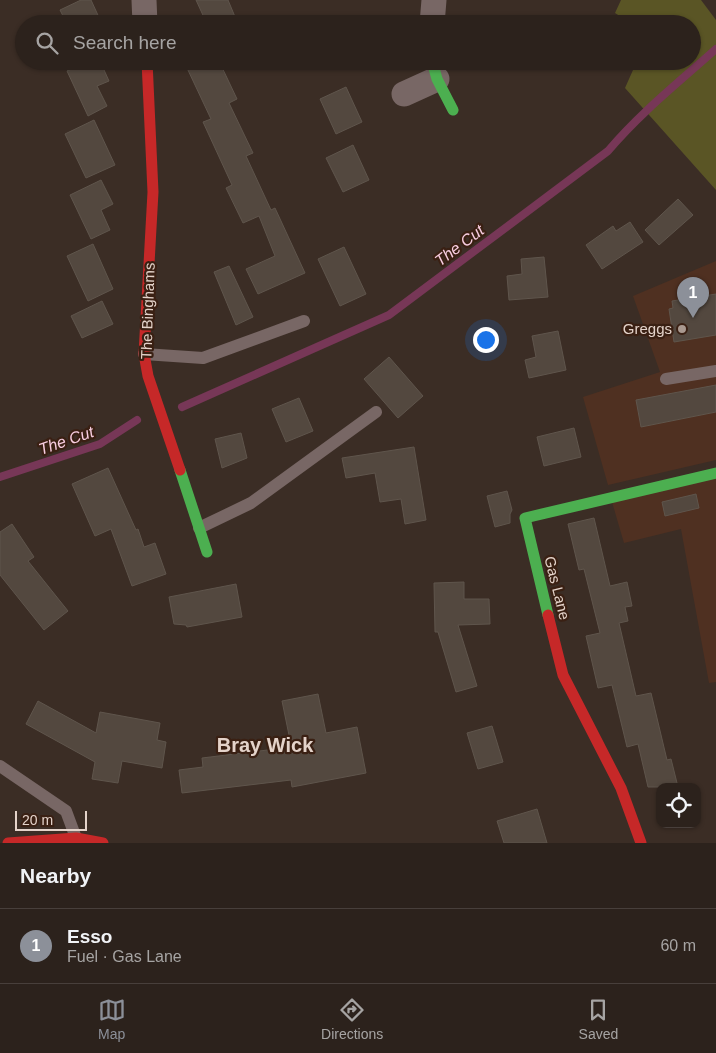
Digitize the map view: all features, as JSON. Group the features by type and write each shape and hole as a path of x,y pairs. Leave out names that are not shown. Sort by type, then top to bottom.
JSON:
{"street":[{"path":"144,0 145,15"},
{"path":"433,15 434,0"},
{"name":"The Binghams","path":"147,70 154,192 144,354 148,376 207,552"},
{"path":"404,94 434,70 452,110"},
{"name":"Gas Lane","path":"641,843 621,788 563,675 525,518 716,473"},
{"path":"8,843 76,838 103,843"}],"lane":[{"path":"144,354 203,358 304,321"},
{"path":"666,379 716,371"},
{"path":"199,528 251,503 376,412"},
{"path":"0,766 66,811 76,838"}],"shaded area":[{"path":"621,0 701,0 716,20 716,190 625,88 633,70 701,70 701,15 618,15 615,13"},
{"path":"716,261 716,460 608,485 583,397 660,372 633,296"},
{"path":"716,478 716,682 709,683 681,529 624,543 612,502"}],"building":[{"path":"81,0 91,0 98,15 62,15 60,10"},
{"path":"196,0 228,0 234,15 203,15"},
{"path":"104,70 109,81 97,86 107,106 88,116 67,71"},
{"path":"188,70 223,70 237,99 229,103 253,153 246,156 271,210 275,208 305,273 258,294 246,269 275,256 259,216 243,223 226,188 232,185 203,122 211,119"},
{"path":"346,87 362,122 336,134 320,99"},
{"path":"94,120 115,165 86,178 65,134"},
{"path":"353,145 369,180 343,192 326,158"},
{"path":"101,180 113,204 101,210 110,230 91,239 70,195"},
{"path":"678,199 693,215 659,245 645,230"},
{"path":"630,222 643,242 602,269 586,245 613,226 616,231"},
{"path":"93,244 113,289 88,301 67,256"},
{"path":"344,247 366,294 340,306 318,259"},
{"path":"544,257 548,297 509,300 507,276 522,274 521,259"},
{"path":"229,266 253,317 236,325 214,272"},
{"path":"716,294 716,335 674,342 669,309 673,308 672,301"},
{"path":"102,301 113,324 82,338 71,316"},
{"path":"558,331 566,370 529,378 525,360 536,357 532,336"},
{"path":"389,357 423,396 398,418 364,379"},
{"path":"716,385 716,412 641,427 636,400"},
{"path":"299,398 313,431 286,442 272,409"},
{"path":"574,428 581,457 544,466 537,437"},
{"path":"241,433 247,458 222,468 215,439"},
{"path":"414,447 426,520 405,524 401,499 380,502 375,473 346,478 342,458"},
{"path":"108,468 136,530 138,529 144,547 155,543 166,574 132,586 111,529 95,536 72,484"},
{"path":"507,491 512,510 510,523 495,527 487,496"},
{"path":"696,494 699,508 665,516 662,502"},
{"path":"594,518 610,586 627,582 632,606 625,607 628,621 619,623 636,696 651,693 667,760 671,759 677,783 656,783 656,787 648,787 638,744 627,747 612,685 598,688 586,636 600,633 584,569 579,570 568,524"},
{"path":"12,524 34,557 28,561 68,611 44,630 0,575 0,532"},
{"path":"464,582 464,599 489,599 490,624 458,625 477,686 456,692 438,632 435,632 434,583"},
{"path":"236,584 242,617 187,627 186,625 174,624 169,597"},
{"path":"318,694 326,733 357,727 366,773 292,787 291,780 182,793 179,770 203,767 202,758 284,748 283,742 290,740 282,701"},
{"path":"38,701 96,733 100,712 160,723 157,740 166,742 162,768 122,761 118,783 92,779 95,762 26,724"},
{"path":"492,726 503,762 478,769 467,733"},
{"path":"537,809 547,843 504,843 497,821"}],"waterway":[{"name":"The Cut","path":"701,62 716,49"},
{"name":"The Cut","path":"182,407 389,315 608,151 646,111 692,70"},
{"name":"The Cut","path":"0,477 100,444 137,420"}],"traffic: fast":[{"path":"434,70 437,79 453,110"},
{"path":"180,470 207,552"},
{"path":"548,615 525,518 716,473"}],"traffic: jam":[{"path":"147,70 153,192 144,354 148,376 180,470"},
{"path":"548,615 563,675 621,788 641,843"},
{"path":"8,843 76,838 103,843"}],"place":[{"name":"Esso","path":"693,318"},
{"name":"Greggs","path":"682,329"}],"district":[{"name":"Bray Wick","path":"265,745"}]}
